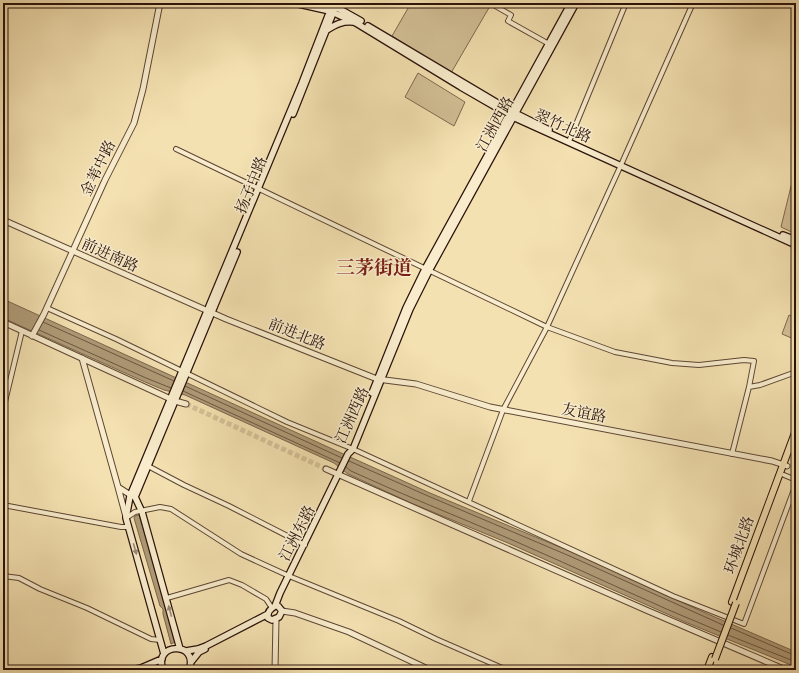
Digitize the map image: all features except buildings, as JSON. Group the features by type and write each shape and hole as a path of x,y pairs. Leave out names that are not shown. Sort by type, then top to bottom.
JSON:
{"main road":[{"path":"294,3 334,7"},
{"path":"317,3 334,7"},
{"name":"江洲西路","path":"340,474 379,380 406,308 571,3"},
{"name":"江洲西路","path":"512,114 576,3"},
{"name":"翠竹北路","path":"334,7 356,23 461,87 512,114 796,245"},
{"name":"翠竹北路","path":"334,7 512,114 796,240"},
{"name":"扬子中路","path":"260,189 327,30 334,7"},
{"name":"扬子中路","path":"174,397 334,7"},
{"path":"327,30 342,22 356,23"},
{"path":"133,496 148,466 174,397"},
{"path":"163,670 163,656 160,640 126,518 133,496 174,397"},
{"name":"环城北路","path":"734,603 785,465 796,430"},
{"name":"环城北路","path":"707,670 784,475 785,465 796,441"},
{"name":"江洲东路","path":"268,616 274,607 340,474"},
{"path":"133,496 142,512 183,650 190,656 191,662 189,670"},
{"path":"268,616 272,620 276,619 281,614 282,611 278,606 274,607"},
{"path":"131,670 141,668 163,656 171,649 183,650 202,647 268,616"},
{"path":"191,662 199,652 268,616"},
{"name":"环城北路","path":"711,670 713,658"},
{"path":"141,668 157,670"}],"street":[{"name":"金苇中路","path":"33,334 47,308 105,180 134,123 143,89 160,3"},
{"path":"490,3 511,15 508,21 549,44"},
{"path":"570,139 626,3"},
{"path":"468,501 504,410 547,327 622,164 693,3"},
{"path":"176,149 547,327 614,352 672,363 699,366 744,360 754,361 732,454"},
{"name":"前进南路","path":"3,220 210,312"},
{"path":"47,308 287,422 468,501 673,596 744,624 796,484"},
{"name":"前进北路","path":"210,312 379,380"},
{"path":"3,322 22,331 33,334 82,358 174,397 186,404"},
{"path":"3,410 22,331"},
{"path":"82,358 126,518 135,512 142,512 160,507 171,509 241,554 289,576 399,621 507,670"},
{"path":"749,387 796,372"},
{"name":"友谊路","path":"379,380 416,384 504,410 772,461 785,465"},
{"path":"148,466 305,545"},
{"path":"326,469 786,670"},
{"path":"784,475 796,480"},
{"path":"118,487 133,496"},
{"path":"3,505 121,527 128,527"},
{"path":"3,576 19,578 40,589 87,608 151,639 160,640"},
{"path":"167,598 229,580 242,585 266,599 274,607"},
{"path":"282,611 295,613 349,632 430,670"},
{"path":"275,670 276,619"}],"shaded area":[{"path":"411,3 484,3 490,6 451,73 392,36"},
{"path":"418,73 465,102 454,126 405,97"},
{"path":"796,166 796,234 781,227"},
{"path":"789,315 796,318 796,333 794,339 782,334"}],"water":[{"path":"3,299 430,493 574,553 701,611 796,652 796,667 685,622 508,543 411,503 348,474 334,463 185,395 164,390 145,382 3,318"},
{"path":"139,515 161,587 175,642 171,644 163,609 160,606 134,518 135,516"}],"tunnel":[{"path":"186,404 326,469"}],"district":[{"name":"三茅街道","path":"374,268"}]}
